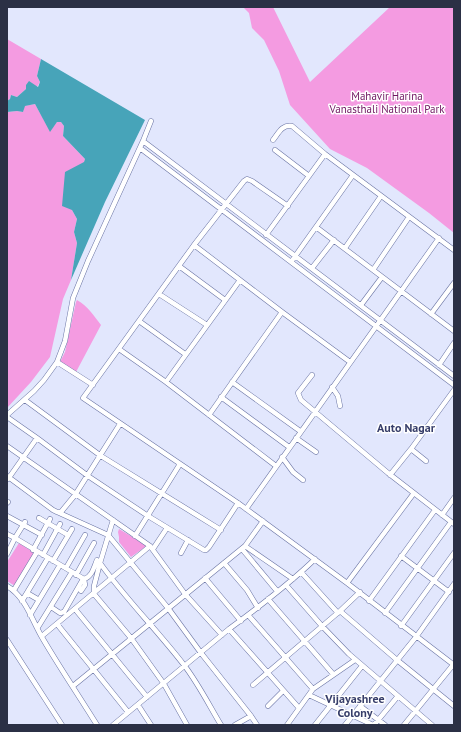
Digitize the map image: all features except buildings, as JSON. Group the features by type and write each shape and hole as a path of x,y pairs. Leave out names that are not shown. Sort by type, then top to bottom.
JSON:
{"street":[{"path":"151,121 73,298 65,341 57,362 44,380 7,416 88,476 148,516 204,550 206,550 221,530 238,503"},
{"path":"273,140 284,127 288,125 292,126 325,154 454,250"},
{"path":"143,141 454,376"},
{"path":"140,148 454,385"},
{"path":"275,150 309,176"},
{"path":"266,234 325,154"},
{"path":"291,262 353,175"},
{"path":"288,206 252,181 247,179 244,180 194,245 83,398 238,503 360,592 384,613 454,665 404,725"},
{"path":"345,248 381,196"},
{"path":"373,270 409,217"},
{"path":"316,227 454,331"},
{"path":"246,509 300,431 439,238"},
{"path":"312,268 334,240"},
{"path":"194,245 350,362"},
{"path":"179,266 225,300"},
{"path":"361,305 382,276"},
{"path":"166,382 240,280"},
{"path":"431,314 454,283"},
{"path":"159,294 207,326"},
{"path":"209,415 282,312"},
{"path":"139,321 185,354"},
{"path":"439,364 454,343"},
{"path":"119,349 166,382 276,466"},
{"path":"57,362 93,385"},
{"path":"312,375 298,393 301,400 390,475 452,523 384,613"},
{"path":"232,382 300,431"},
{"path":"332,387 338,396 340,406"},
{"path":"390,475 454,390"},
{"path":"221,397 289,447"},
{"path":"25,400 101,456 221,530"},
{"path":"55,511 61,512 64,510 88,476 120,424"},
{"path":"37,438 8,478 55,511 108,535 168,608 257,725"},
{"path":"296,438 316,452"},
{"path":"7,446 75,495 152,547 185,594 222,635"},
{"path":"411,449 426,461"},
{"path":"282,457 293,472 303,480"},
{"path":"136,536 160,493 180,464"},
{"path":"347,583 414,493"},
{"path":"442,515 454,498"},
{"path":"370,601 435,510"},
{"path":"7,516 24,523 42,535"},
{"path":"39,518 49,521 68,535"},
{"path":"113,520 99,561 94,594 131,638 164,684 187,725"},
{"path":"14,590 49,521"},
{"path":"73,686 244,547 263,521"},
{"path":"7,554 24,523"},
{"path":"22,601 60,524"},
{"path":"42,636 94,594 111,578 152,547 167,528"},
{"path":"54,561 72,529"},
{"path":"7,534 84,579 85,585 81,591"},
{"path":"66,568 86,534"},
{"path":"181,552 188,540"},
{"path":"38,627 94,543"},
{"path":"244,547 293,579"},
{"path":"244,547 277,591"},
{"path":"401,626 454,552"},
{"path":"402,556 449,592"},
{"path":"114,724 185,667 229,629 249,616 277,591 302,572 315,559"},
{"path":"99,561 111,578 150,623 185,667 221,725"},
{"path":"51,607 60,612 64,612 84,579 89,577 99,561"},
{"path":"224,563 247,590 258,608"},
{"path":"30,615 60,565"},
{"path":"302,572 339,612 454,706"},
{"path":"205,578 241,621"},
{"path":"345,725 416,636 454,584"},
{"path":"286,585 322,626 355,660 432,725"},
{"path":"7,586 14,590 22,601 97,725"},
{"path":"253,685 339,612 360,592"},
{"path":"27,593 39,600"},
{"path":"268,600 333,674"},
{"path":"75,609 147,697"},
{"path":"249,616 313,689"},
{"path":"57,624 128,712"},
{"path":"229,629 299,708"},
{"path":"7,640 62,725"},
{"path":"287,725 313,689 355,660"},
{"path":"315,725 362,666"},
{"path":"268,706 284,691"},
{"path":"309,695 374,725 398,696"},
{"path":"138,705 151,725"},
{"path":"360,706 385,725"},
{"path":"235,725 251,716"}],"green space":[{"name":"Mahavir Harina Vanasthali National Park","path":"243,7 273,7 310,82 390,7 454,7 454,233 367,168 330,149 290,105 279,71 264,40 252,28 249,13"},
{"path":"7,39 41,59 37,76 40,82 37,87 26,89 17,97 11,95 10,99 7,101"},
{"path":"35,104 50,131 57,122 61,122 64,126 63,136 85,159 72,210 77,219 74,232 77,243 71,280 63,299 50,357 31,382 7,408 7,112 23,112 24,106"},
{"path":"77,300 88,308 101,325 76,372 60,362 65,352"},
{"path":"119,529 146,545 145,547 131,557 119,542"},
{"path":"19,543 35,553 15,586 7,581 7,562"}],"water":[{"path":"41,59 145,120 105,202 71,280 77,243 74,232 77,219 72,210 62,206 65,172 84,162 85,159 63,136 64,126 61,122 57,122 50,132 35,104 25,106 23,112 7,112 7,101 10,99 11,95 17,97 26,89 26,85 29,81 38,87 40,82 37,76"}],"district":[{"name":"Auto Nagar","path":"406,428"},
{"name":"Vijayashree Colony","path":"355,706"}]}
